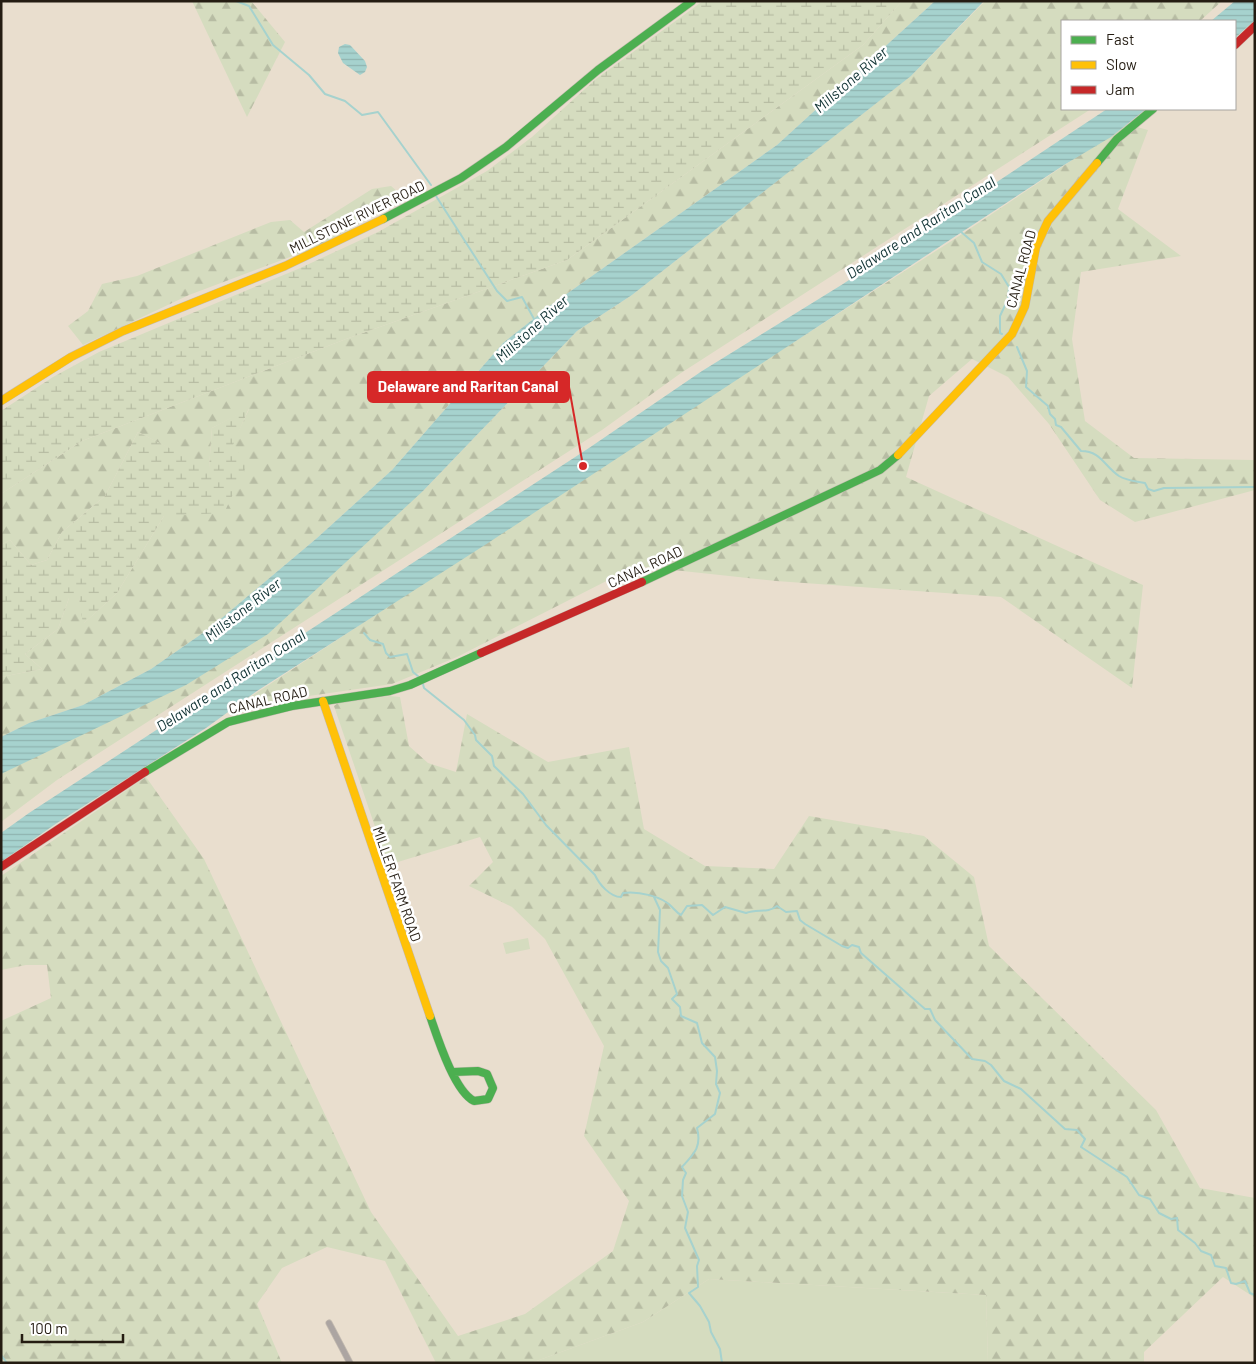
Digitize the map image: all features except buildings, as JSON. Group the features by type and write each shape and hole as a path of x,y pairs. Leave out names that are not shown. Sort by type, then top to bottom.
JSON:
{"street":[{"name":"MILLSTONE RIVER ROAD","path":"1,401 64,361 123,331 189,302 285,266 362,230 461,178 506,147 604,65 692,1"},
{"path":"1236,43 1255,26"},
{"name":"CANAL ROAD","path":"1,867 168,757 219,726 245,717 323,701 390,691 410,685 652,578 880,470 895,458 1012,334 1024,306 1038,242 1048,221 1111,145 1153,110"},
{"name":"MILLER FARM ROAD","path":"323,701 430,1019 462,1092 468,1098 478,1102 488,1098 493,1088 487,1074 478,1071 454,1072"},
{"path":"329,1323 350,1363"}],"green space":[{"path":"192,1 251,1 285,42 247,117"},
{"path":"703,1 902,1 863,45 567,260 346,339 82,441 1,494 1,411 53,377 99,352 298,269 378,232 487,171 532,137 596,79"},
{"path":"902,1 935,1 777,145 551,305 503,343 392,470 317,538 210,628 151,669 83,705 29,723 1,737 1,677 42,669 25,654 58,629 69,598 79,597 84,623 117,593 164,516 232,445 249,409 212,428 209,469 138,432 105,496 62,532 47,560 31,565 10,540 1,545 1,494 82,441 346,339 567,260 863,45"},
{"path":"985,1 1222,1 1201,20 1061,20 1061,110 1089,110 681,373 602,430 57,780 1,822 1,773 423,491 577,331 632,295 912,75"},
{"path":"1126,124 1148,130 1118,209 1181,256 1081,272 1072,339 1085,421 1134,458 1255,460 1255,490 1135,522 1100,500 1049,424 1008,377 972,359 929,396 906,477 1143,585 1132,688 1001,597 776,581 636,566 457,657 392,684 295,698 253,708 235,707 641,440 953,240"},
{"path":"391,186 406,199 314,248 189,295 83,345 68,326 88,311 102,284 137,276 271,222 290,220 304,232 372,189"},
{"path":"249,408 233,445 247,465 224,513 164,516 117,593 83,624 79,598 69,598 58,629 25,654 42,669 1,677 1,545 10,540 31,565 47,560 62,532 105,496 138,432 209,468 212,428"},
{"path":"390,696 400,697 409,746 428,763 456,772 467,714 548,762 629,747 644,829 705,866 774,869 809,816 924,836 974,877 989,946 1156,1110 1200,1188 1255,1198 1255,1298 1223,1277 1144,1352 1144,1363 988,1363 986,1295 709,1279 643,1322 531,1363 436,1363 385,1261 327,1247 282,1268 257,1304 282,1363 1,1363 1,1021 51,998 47,965 26,965 1,970 1,876 146,777 204,859 371,1212 458,1336 525,1314 613,1251 629,1201 584,1136 604,1046 545,939 512,907 469,886 493,862 480,837 388,865 334,706 338,703"},
{"path":"528,938 530,949 506,954 503,943"},
{"path":"709,1279 986,1295 988,1363 531,1363 643,1322"}],"water":[{"name":"Millstone River","path":"935,1 984,1 911,76 632,295 577,331 423,491 268,634 186,685 1,774 1,737 29,723 83,705 151,669 210,628 317,538 392,470 503,343 551,305 777,145"},
{"path":"1235,1 1255,1 1255,20 1236,37 1236,20 1212,20"},
{"path":"345,44 350,45 365,61 367,67 365,72 360,75 343,63 338,53 339,47"},
{"path":"1105,110 1145,110 1111,137 1064,165 488,543 257,691 206,728 57,823 1,862 1,833 29,813 589,448 702,371 843,284"}],"waterway":[{"path":"236,1 249,6 273,45 309,75 325,94 345,101 362,115 378,112 431,185"},
{"name":"Millstone River","path":"436,196 497,291 507,301 522,297 534,319"},
{"path":"960,231 974,243 982,262 1001,274 1009,287 1008,299 1000,316 1000,333 1002,334"},
{"path":"1017,347 1027,371 1026,387 1048,406 1056,425 1061,427 1081,451 1098,456 1119,476 1128,480 1145,483 1148,489 1154,491 1164,488 1255,487"},
{"path":"364,633 370,640 383,644 386,653 390,657 407,654 413,672 419,677"},
{"path":"423,684 424,688 464,720 475,735 476,740 492,756 494,766 523,794 546,825 595,875 602,886 613,895 621,897 623,893 629,893 656,897 668,903 681,915 687,906 702,905 713,915 725,907 746,913 769,910 777,906 786,912 797,911 800,920 805,924 842,946 848,948 852,945 859,947 861,953 925,1009 930,1009 935,1020 972,1059 985,1061 991,1065 1004,1081 1021,1089 1065,1129 1077,1130 1085,1139 1081,1147 1127,1177 1139,1195 1150,1199 1159,1213 1171,1219 1177,1218 1178,1230 1195,1243 1201,1251 1211,1255 1215,1266 1226,1268 1231,1283 1236,1284 1245,1281 1250,1293 1255,1295"},
{"path":"654,897 660,910 658,952 661,961 668,968 677,994 672,999 680,1007 681,1016 697,1023 702,1043 715,1057 716,1084 720,1093 715,1114 697,1128 698,1145 682,1167 686,1173 683,1180 682,1196 688,1212 685,1228 699,1260 697,1266 698,1287 689,1293 700,1306 709,1322 711,1332 720,1349 722,1363"},
{"path":"1,1355 7,1363"}],"traffic: fast":[{"path":"383,219 461,178 506,147 598,70 692,1"},
{"path":"1097,163 1117,139 1152,110"},
{"path":"642,582 880,470 898,455"},
{"path":"145,772 228,722 292,706 390,691 410,685 481,653"},
{"path":"430,1016 447,1062 460,1086 474,1101 488,1099 493,1088 487,1074 478,1071 454,1072"}],"traffic: slow":[{"path":"898,455 1012,334 1025,306 1036,247 1048,221 1097,163"},
{"path":"1,401 71,357 123,331 285,266 383,219"},
{"path":"323,701 430,1016"}],"traffic: jam":[{"path":"1236,44 1255,26"},
{"path":"481,653 642,582"},
{"path":"1,867 145,772"}],"place":[{"name":"Delaware and Raritan Canal","path":"583,466"}]}
